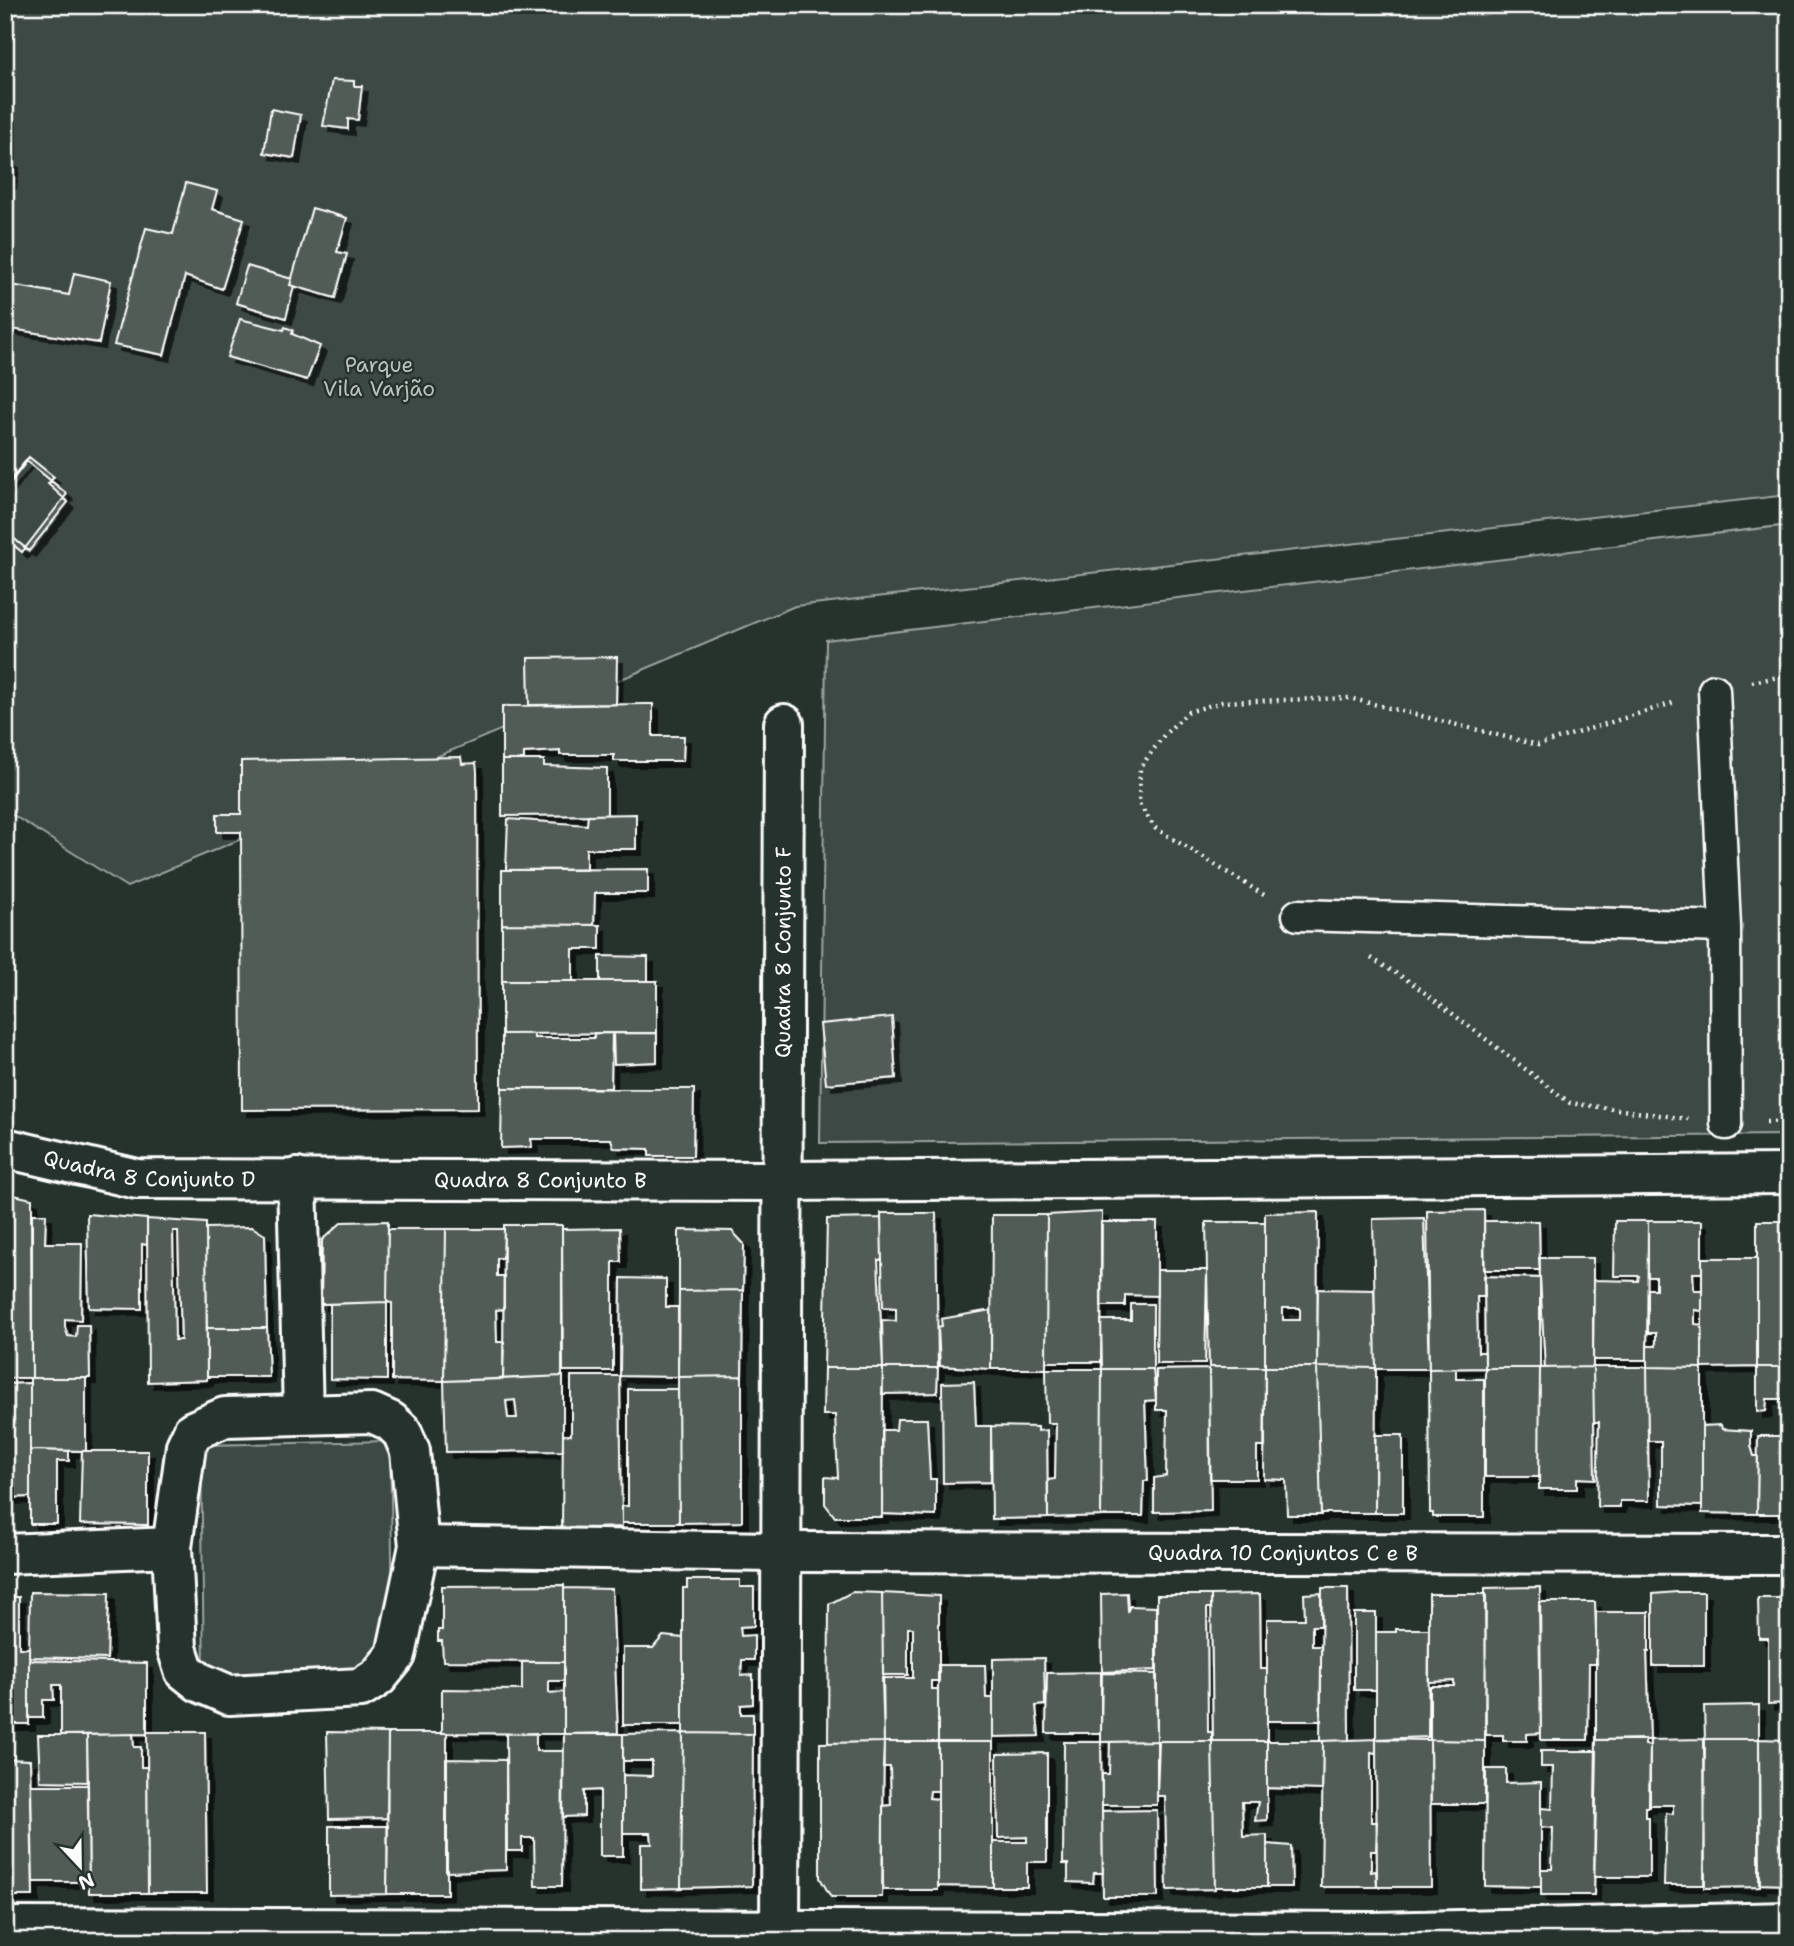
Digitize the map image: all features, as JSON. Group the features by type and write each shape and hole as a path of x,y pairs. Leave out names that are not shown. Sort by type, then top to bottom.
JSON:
{"street":[{"path":"1714,690 1725,927 1726,1124"},
{"name":"Quadra 8 Conjunto F","path":"780,1935 779,1552 785,724"},
{"path":"1298,915 1725,927"},
{"name":"Quadra 8 Conjunto D","path":"5,1148 137,1179 296,1178"},
{"name":"Quadra 8 Conjunto B","path":"296,1178 783,1181 1789,1174"},
{"path":"296,1178 303,1414"},
{"path":"372,1413 390,1421 402,1432 410,1451 419,1546 396,1655 370,1684 361,1688 229,1695 199,1682 184,1670 177,1648 172,1547 186,1446 193,1431 225,1417 303,1414 372,1413"},
{"name":"Quadra 10 Conjuntos C e B","path":"419,1546 779,1552 1789,1554"},
{"path":"5,1554 172,1547"},
{"path":"5,1927 780,1935 1375,1936 1789,1922"}],"path":[{"path":"1298,915 1155,828 1139,804 1140,768 1164,736 1188,712 1222,702 1349,698 1538,745 1714,690 1789,675"},
{"path":"1366,955 1412,983 1570,1103 1726,1124 1789,1121"}],"green space":[{"name":"Parque Vila Varjão","path":"5,5 1789,5 1789,495 795,606 127,887 5,810"},
{"path":"1789,525 1789,1135 820,1143 826,640"},
{"path":"390,1441 394,1671 204,1674 201,1445"}],"building":[{"path":"332,80 354,81 354,86 362,86 358,120 348,119 348,129 323,126"},
{"path":"271,109 301,115 294,158 264,153"},
{"path":"5,161 13,162 10,183 5,184"},
{"path":"186,183 217,191 212,209 244,219 222,289 185,276 164,355 114,345 146,228 173,234"},
{"path":"312,208 347,218 337,252 347,254 335,298 290,285"},
{"path":"247,266 292,279 290,285 294,286 286,318 236,303"},
{"path":"74,273 111,281 99,343 5,328 5,284 69,295"},
{"path":"240,319 284,330 285,327 293,330 292,334 320,346 307,380 227,357"},
{"path":"29,457 54,477 48,484 68,502 29,551 5,531 5,486"},
{"path":"27,461 67,494 22,552 5,538 5,490"},
{"path":"617,657 616,704 529,705 528,658"},
{"path":"653,704 653,736 684,736 683,761 614,761 614,755 560,755 560,751 524,753 524,760 502,760 502,706"},
{"path":"461,757 462,764 476,763 477,771 478,1109 242,1110 241,832 217,832 217,814 241,814 241,761"},
{"path":"502,760 544,760 544,766 607,768 607,815 502,816"},
{"path":"636,814 636,849 586,849 586,870 506,870 508,819 587,825 588,815"},
{"path":"648,869 648,893 595,893 594,925 502,924 502,870"},
{"path":"502,924 600,925 600,949 573,949 573,981 502,981"},
{"path":"600,956 648,957 648,981 600,981"},
{"path":"502,981 657,981 657,1033 502,1034"},
{"path":"892,1017 896,1078 826,1084 820,1024"},
{"path":"594,1033 612,1033 611,1088 502,1088 502,1034 534,1034 534,1038 594,1038"},
{"path":"613,1033 657,1033 657,1062 614,1064"},
{"path":"502,1088 694,1089 693,1156 649,1156 649,1149 614,1148 611,1139 531,1139 532,1147 501,1148"},
{"path":"5,1193 32,1199 32,1378 5,1378"},
{"path":"1484,1210 1485,1297 1477,1297 1478,1352 1485,1352 1485,1368 1429,1369 1427,1211"},
{"path":"1102,1212 1101,1362 1046,1362 1047,1215"},
{"path":"1318,1212 1317,1367 1265,1367 1265,1213","holes":["1283,1308 1300,1308 1300,1320 1283,1320"]},
{"path":"881,1213 936,1213 938,1368 883,1368 882,1320 896,1321 896,1308 883,1307"},
{"path":"31,1214 46,1214 45,1243 82,1243 81,1320 65,1319 65,1327 68,1336 76,1337 77,1325 89,1325 90,1378 32,1378"},
{"path":"87,1214 147,1219 147,1245 142,1244 142,1309 89,1308"},
{"path":"992,1215 1047,1215 1046,1369 991,1369"},
{"path":"881,1218 882,1260 878,1260 883,1368 824,1368 827,1219"},
{"path":"1424,1218 1429,1369 1376,1369 1373,1219"},
{"path":"147,1219 206,1223 207,1380 148,1382","holes":["173,1231 178,1231 181,1340 175,1340"]},
{"path":"388,1221 387,1302 321,1304 322,1240 342,1222"},
{"path":"1484,1221 1539,1221 1540,1270 1484,1270"},
{"path":"1615,1221 1648,1221 1647,1360 1593,1360 1594,1280 1638,1281 1639,1276 1614,1276"},
{"path":"1648,1221 1702,1221 1702,1273 1693,1273 1694,1290 1702,1290 1702,1311 1695,1310 1695,1324 1702,1325 1702,1368 1647,1367 1647,1346 1656,1346 1656,1333 1648,1333 1648,1289 1656,1289 1656,1277 1648,1277"},
{"path":"1757,1221 1789,1221 1789,1367 1757,1367"},
{"path":"1101,1222 1157,1222 1157,1296 1125,1295 1125,1306 1101,1306"},
{"path":"1206,1222 1265,1222 1265,1367 1209,1367"},
{"path":"504,1225 562,1225 562,1376 503,1379"},
{"path":"252,1227 265,1235 267,1328 207,1328 206,1228"},
{"path":"620,1228 621,1262 613,1262 613,1371 563,1371 562,1229"},
{"path":"388,1229 446,1229 444,1381 392,1380 392,1303 387,1302"},
{"path":"446,1229 504,1229 503,1258 497,1258 497,1276 504,1276 504,1309 496,1310 497,1342 504,1342 503,1379 444,1381"},
{"path":"679,1230 732,1231 744,1244 743,1290 679,1291"},
{"path":"1539,1258 1593,1258 1593,1367 1545,1368"},
{"path":"1702,1258 1757,1258 1757,1367 1702,1368"},
{"path":"1157,1270 1207,1270 1205,1364 1156,1364"},
{"path":"1484,1276 1540,1278 1540,1368 1485,1368"},
{"path":"621,1278 666,1279 666,1307 678,1307 678,1377 620,1376"},
{"path":"1318,1289 1374,1290 1376,1368 1317,1367"},
{"path":"743,1290 742,1376 678,1377 679,1291"},
{"path":"387,1302 387,1380 330,1379 330,1304"},
{"path":"1131,1304 1153,1304 1153,1369 1102,1369 1101,1320 1131,1320"},
{"path":"991,1310 991,1369 940,1366 938,1327 942,1326 941,1319"},
{"path":"207,1328 267,1328 269,1377 207,1377"},
{"path":"1209,1367 1265,1367 1265,1447 1257,1447 1257,1479 1210,1479"},
{"path":"1265,1367 1317,1367 1321,1515 1287,1515 1286,1480 1264,1479"},
{"path":"1317,1367 1376,1368 1375,1513 1321,1513"},
{"path":"1593,1367 1595,1479 1577,1478 1577,1489 1539,1489 1540,1368"},
{"path":"1593,1367 1647,1367 1649,1501 1620,1501 1620,1507 1597,1507 1599,1422 1594,1422"},
{"path":"1647,1367 1702,1368 1702,1506 1661,1505 1661,1441 1648,1441"},
{"path":"1757,1367 1784,1367 1785,1399 1767,1399 1766,1411 1757,1412"},
{"path":"824,1368 883,1368 882,1517 835,1517 825,1504 825,1477 838,1478 835,1415 823,1415"},
{"path":"883,1368 938,1368 937,1393 882,1394"},
{"path":"1485,1368 1540,1368 1539,1477 1485,1477"},
{"path":"1046,1369 1102,1369 1101,1516 1048,1518 1048,1480 1055,1479 1056,1423 1047,1423"},
{"path":"1102,1369 1153,1369 1156,1400 1145,1401 1148,1481 1144,1481 1143,1516 1101,1516"},
{"path":"1209,1369 1211,1511 1154,1512 1154,1478 1166,1476 1167,1410 1156,1410 1156,1370"},
{"path":"1429,1369 1456,1369 1456,1379 1484,1379 1484,1517 1433,1517 1433,1513 1430,1513"},
{"path":"563,1376 563,1451 446,1452 444,1381","holes":["515,1400 517,1418 508,1418 506,1401"]},
{"path":"571,1376 620,1376 622,1527 562,1529 563,1434 571,1435"},
{"path":"742,1376 742,1522 679,1523 678,1377"},
{"path":"30,1378 86,1378 86,1451 30,1450"},
{"path":"974,1382 976,1426 991,1426 991,1482 943,1483 942,1383"},
{"path":"30,1383 30,1497 5,1498 5,1384"},
{"path":"628,1389 678,1389 679,1523 622,1523 622,1505 628,1506"},
{"path":"897,1419 927,1419 930,1479 936,1479 936,1516 882,1514 882,1430 896,1430"},
{"path":"1721,1425 1722,1429 1751,1431 1751,1446 1754,1456 1758,1456 1757,1514 1702,1513 1702,1426"},
{"path":"991,1426 1038,1427 1038,1431 1047,1430 1048,1518 992,1519"},
{"path":"1375,1435 1403,1435 1403,1513 1375,1513"},
{"path":"1758,1436 1789,1436 1789,1514 1757,1514"},
{"path":"30,1450 69,1451 69,1461 57,1461 57,1524 30,1524"},
{"path":"82,1451 148,1451 148,1525 80,1524"},
{"path":"687,1580 740,1580 740,1587 754,1587 754,1626 740,1627 741,1636 754,1635 754,1660 742,1660 741,1676 753,1675 753,1704 741,1705 741,1714 753,1714 753,1734 683,1733 683,1588 687,1588"},
{"path":"564,1585 564,1662 443,1661 442,1641 438,1641 438,1630 442,1630 442,1586"},
{"path":"1540,1587 1541,1733 1527,1734 1527,1741 1503,1741 1503,1735 1486,1735 1485,1588"},
{"path":"564,1588 612,1589 618,1733 564,1734"},
{"path":"1322,1588 1348,1588 1349,1740 1320,1741"},
{"path":"30,1592 109,1593 107,1659 29,1657"},
{"path":"852,1592 882,1593 884,1742 828,1743 829,1604"},
{"path":"1704,1592 1704,1666 1653,1666 1653,1594"},
{"path":"882,1593 939,1596 939,1681 931,1681 931,1689 938,1689 938,1742 884,1742 882,1678 913,1678 913,1628 908,1628 908,1675 883,1675"},
{"path":"1127,1593 1128,1610 1130,1606 1156,1607 1156,1670 1102,1672 1101,1594"},
{"path":"1321,1593 1321,1626 1312,1626 1312,1646 1321,1646 1321,1721 1267,1721 1267,1619 1305,1619 1304,1594"},
{"path":"1260,1594 1261,1669 1267,1669 1267,1741 1213,1741 1211,1595"},
{"path":"1429,1594 1486,1594 1485,1741 1430,1740 1430,1686 1454,1686 1454,1681 1429,1682"},
{"path":"1157,1595 1211,1595 1211,1608 1207,1608 1208,1732 1212,1732 1212,1741 1157,1741"},
{"path":"5,1597 19,1597 19,1648 29,1648 29,1724 5,1724"},
{"path":"1758,1598 1789,1598 1789,1703 1768,1704 1768,1638 1759,1638"},
{"path":"1539,1602 1595,1602 1597,1664 1589,1664 1588,1740 1541,1740"},
{"path":"1596,1612 1649,1612 1647,1651 1650,1740 1596,1740"},
{"path":"1354,1613 1376,1613 1376,1690 1354,1690"},
{"path":"1396,1629 1429,1629 1428,1737 1376,1739 1376,1632 1396,1632"},
{"path":"663,1636 683,1638 683,1725 623,1725 623,1648 653,1648"},
{"path":"1044,1658 1045,1705 1036,1706 1039,1736 993,1737 993,1659"},
{"path":"29,1660 147,1663 147,1734 61,1735 61,1685 53,1685 54,1700 43,1700 43,1718 29,1718"},
{"path":"522,1662 564,1662 564,1681 549,1681 549,1693 564,1692 564,1734 442,1733 442,1689 522,1690"},
{"path":"938,1665 985,1665 986,1698 993,1698 993,1742 938,1742"},
{"path":"1102,1672 1101,1733 1046,1733 1047,1673"},
{"path":"1101,1673 1156,1674 1157,1741 1101,1742"},
{"path":"1759,1705 1759,1739 1705,1739 1704,1706"},
{"path":"147,1732 205,1732 207,1893 148,1893"},
{"path":"327,1732 388,1733 387,1818 329,1819"},
{"path":"388,1733 447,1733 447,1894 387,1894"},
{"path":"536,1733 536,1751 563,1751 562,1886 535,1886 534,1838 522,1838 522,1851 507,1851 506,1734"},
{"path":"683,1733 681,1888 641,1889 641,1844 652,1844 651,1833 623,1833 623,1775 652,1776 652,1761 623,1761 623,1734"},
{"path":"683,1733 753,1734 752,1886 681,1888"},
{"path":"133,1734 134,1747 141,1747 141,1767 147,1767 148,1893 89,1893 87,1735"},
{"path":"564,1734 623,1734 623,1856 600,1856 600,1790 584,1791 584,1816 563,1817"},
{"path":"38,1735 87,1735 88,1782 40,1781"},
{"path":"1376,1739 1376,1753 1371,1752 1371,1822 1377,1822 1376,1851 1371,1851 1371,1872 1376,1871 1377,1887 1321,1887 1323,1741"},
{"path":"1376,1739 1430,1740 1431,1887 1377,1887"},
{"path":"1645,1739 1645,1745 1650,1746 1650,1807 1645,1807 1645,1817 1649,1817 1649,1877 1594,1877 1596,1740"},
{"path":"1704,1739 1705,1885 1664,1885 1666,1813 1673,1814 1673,1805 1649,1805 1650,1740"},
{"path":"1705,1739 1759,1739 1760,1887 1704,1888"},
{"path":"1759,1739 1789,1740 1789,1885 1759,1884"},
{"path":"1430,1740 1485,1741 1485,1804 1431,1804"},
{"path":"1157,1741 1157,1805 1102,1805 1102,1774 1109,1774 1110,1742"},
{"path":"1159,1741 1212,1741 1215,1889 1167,1890 1165,1796 1157,1796"},
{"path":"1212,1741 1267,1741 1267,1820 1255,1821 1258,1802 1242,1802 1243,1836 1267,1835 1267,1887 1215,1887"},
{"path":"1267,1741 1323,1741 1322,1790 1267,1788"},
{"path":"884,1742 882,1897 831,1897 820,1878 820,1743"},
{"path":"884,1742 938,1742 938,1791 930,1791 929,1798 938,1799 938,1890 883,1890 883,1806 891,1805 890,1767 883,1767"},
{"path":"938,1742 993,1742 993,1887 938,1886"},
{"path":"1064,1742 1101,1742 1103,1873 1094,1873 1093,1883 1068,1882 1068,1864 1063,1864"},
{"path":"1541,1751 1597,1751 1594,1895 1541,1895 1541,1869 1552,1869 1553,1828 1541,1827 1541,1808 1552,1809 1553,1767 1541,1767"},
{"path":"1047,1753 1047,1862 1027,1862 1027,1887 993,1887 993,1842 1027,1842 1027,1837 998,1838 997,1754"},
{"path":"5,1759 30,1760 33,1896 5,1896"},
{"path":"446,1759 506,1760 506,1870 446,1872"},
{"path":"1486,1769 1506,1769 1506,1783 1541,1782 1541,1887 1485,1886"},
{"path":"31,1785 88,1785 89,1882 33,1882"},
{"path":"1157,1810 1158,1897 1103,1897 1102,1811"},
{"path":"329,1826 388,1826 387,1894 329,1895"},
{"path":"1267,1844 1291,1846 1292,1887 1267,1887"}]}
